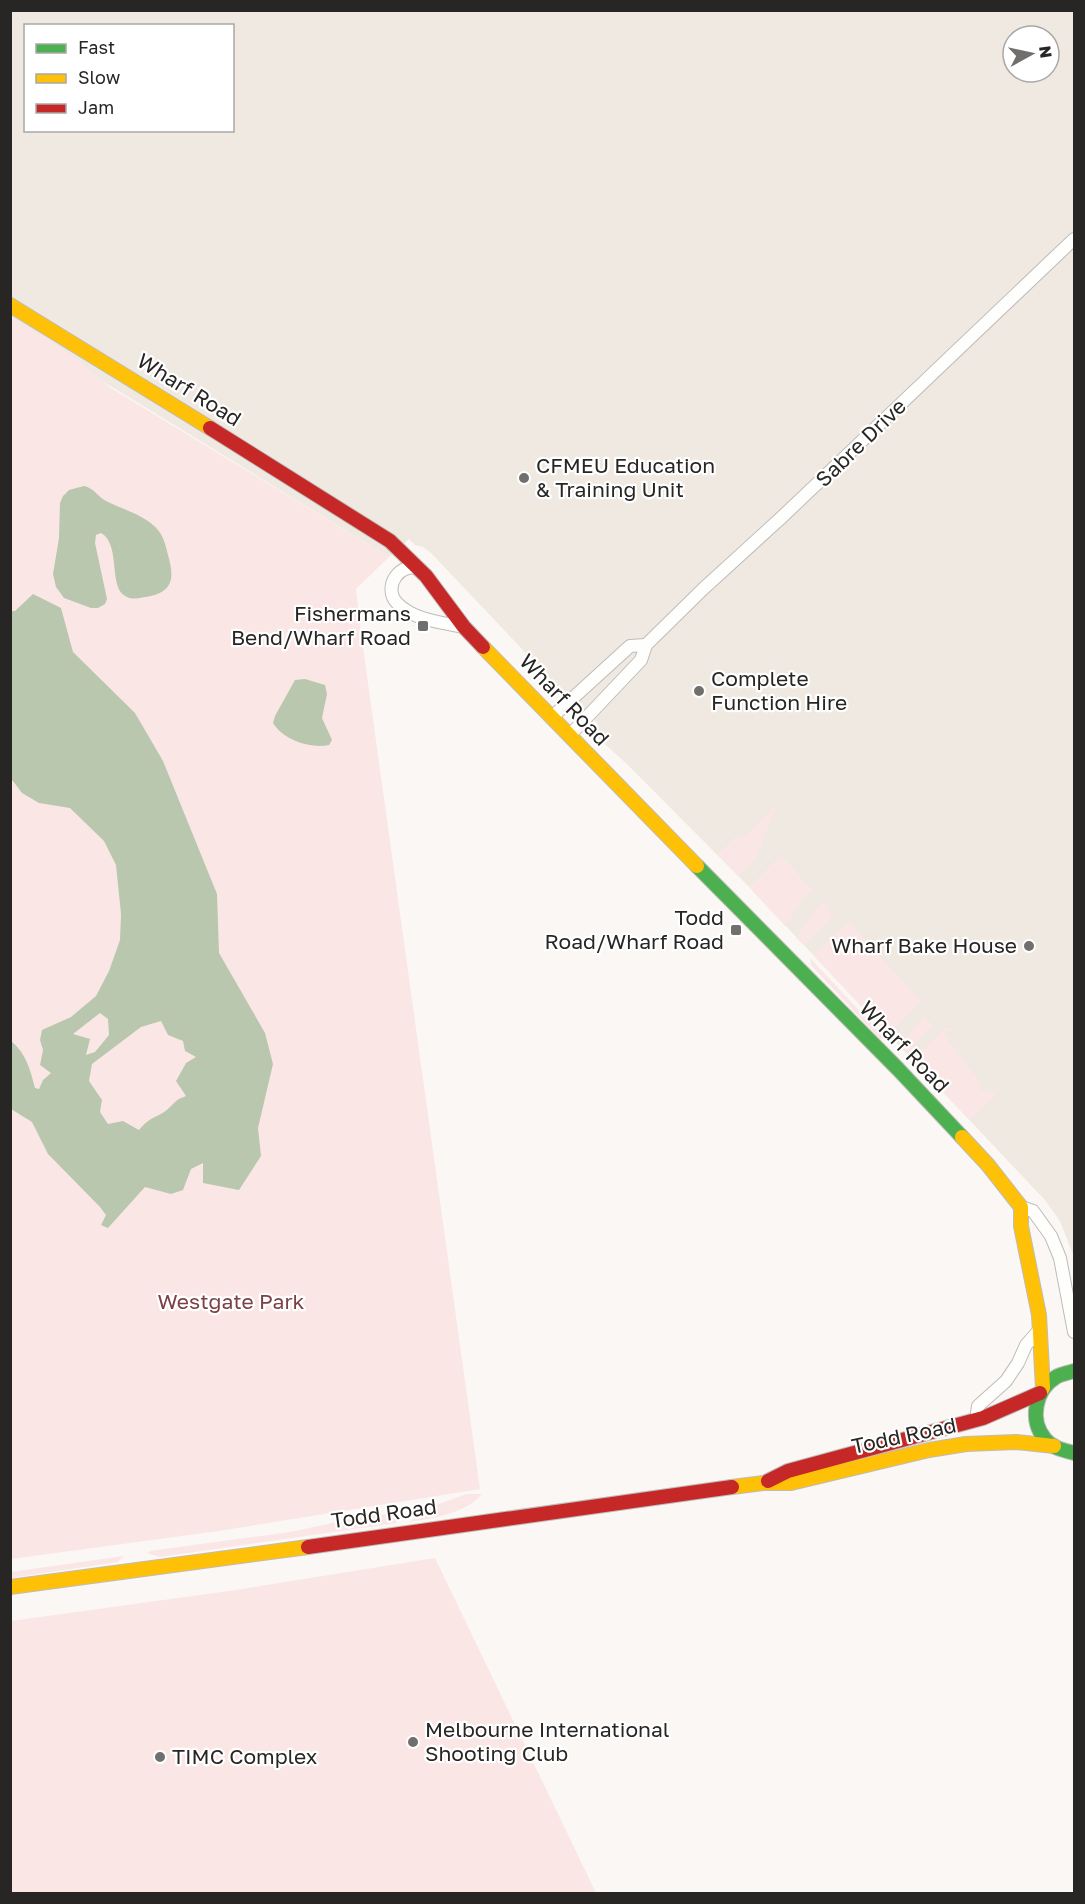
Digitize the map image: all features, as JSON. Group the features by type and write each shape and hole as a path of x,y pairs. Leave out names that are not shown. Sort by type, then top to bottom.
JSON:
{"street":[{"name":"Sabre Drive","path":"569,736 641,660 646,645 721,571 794,506 1074,239"},
{"name":"Wharf Road","path":"10,305 385,537 420,570 464,627 550,718 886,1057 988,1165 1020,1207 1032,1211 1055,1246 1062,1268 1074,1332"},
{"path":"420,570 414,567 405,568 396,575 392,587 396,602 407,611 428,619 464,627"},
{"name":"Sabre Drive","path":"550,718 630,646 646,645"},
{"path":"1020,1207 1021,1226 1040,1329 1041,1390 1036,1404 1036,1422 1041,1433 1054,1446"},
{"path":"976,1420 978,1406 1006,1381 1026,1346 1040,1329"},
{"name":"Todd Road","path":"764,1483 788,1471 976,1420 1041,1390 1057,1376 1074,1371"},
{"name":"Todd Road","path":"10,1587 764,1483 791,1483 929,1450 966,1444 1016,1442 1054,1446 1074,1453"}],"shaded area":[{"path":"10,11 1074,11 1074,1257 1060,1221 1044,1199 749,887 628,765 597,737 597,723 560,689 431,553 415,545 409,539 389,557 11,325"},
{"path":"84,486 106,501 141,517 158,530 164,542 171,571 170,584 161,592 132,598 121,592 117,585 111,547 101,533 96,535 95,543 107,599 105,604 98,608 91,608 64,598 56,587 53,574 59,538 60,503 69,490"},
{"path":"33,594 61,608 73,652 135,713 163,761 217,894 219,953 265,1033 273,1064 258,1128 261,1156 239,1190 203,1183 203,1163 191,1169 183,1190 171,1194 145,1187 108,1228 101,1225 106,1215 48,1154 32,1122 11,1109 11,1041 24,1056 35,1088 39,1089 43,1080 51,1073 40,1065 43,1050 40,1040 42,1030 71,1017 96,996 109,971 120,940 121,914 116,865 104,841 70,808 39,803 22,793 11,780 11,611 15,611","holes":["100,1013 108,1019 109,1035 95,1052 86,1055 90,1039 73,1034","161,1021 168,1035 183,1041 185,1051 196,1057 186,1063 176,1081 186,1096 139,1130 123,1121 108,1124 100,1112 102,1100 89,1081 92,1064 141,1027"]},
{"path":"305,679 325,685 327,694 322,718 332,740 329,745 314,746 298,742 283,734 273,723 295,680"}],"green space":[{"name":"Westgate Park","path":"10,317 72,355 111,388 389,557 356,589 480,1489 219,1531 11,1559"},
{"path":"777,804 757,856 739,877 718,854 737,835 741,839"},
{"path":"781,855 812,890 803,899 785,926 749,887"},
{"path":"825,901 829,905 826,908 833,916 804,945 796,938 816,909"},
{"path":"849,922 921,1001 888,1035 813,955"},
{"path":"810,958 885,1038 880,1039 811,965"},
{"path":"925,1017 933,1025 906,1053 898,1045"},
{"path":"945,1028 954,1031 945,1031 944,1037 949,1037 948,1043 953,1043 953,1049 958,1050 957,1055 962,1056 962,1061 967,1062 966,1068 971,1069 971,1074 977,1075 976,1081 980,1082 979,1090 995,1092 994,1098 969,1119 913,1060"},
{"path":"467,1494 482,1494 458,1511 409,1522 436,1505"},
{"path":"403,1512 396,1523 160,1557 147,1553 290,1532 351,1519"},
{"path":"124,1556 118,1562 11,1578 11,1572"},
{"path":"435,1558 596,1893 11,1893 11,1621 229,1591"}],"traffic: fast":[{"path":"697,866 962,1137"},
{"path":"1074,1371 1058,1376 1049,1383 1039,1397 1036,1414 1037,1423 1045,1439 1051,1445 1074,1453"}],"traffic: slow":[{"path":"10,305 210,428"},
{"path":"483,647 697,866"},
{"path":"962,1137 988,1165 1021,1207 1021,1226 1039,1315 1043,1388"},
{"path":"732,1487 764,1483 791,1483 929,1450 966,1444 1016,1442 1054,1446"},
{"path":"10,1587 308,1547"}],"traffic: jam":[{"path":"210,428 390,541 426,576 464,627 483,647"},
{"path":"768,1481 788,1471 983,1418 1040,1393"},
{"path":"308,1547 732,1487"}],"place":[{"name":"CFMEU Education & Training Unit","path":"524,478"},
{"name":"Fishermans Bend/Wharf Road","path":"423,626"},
{"name":"Complete Function Hire","path":"699,691"},
{"name":"Todd Road/Wharf Road","path":"736,930"},
{"name":"Wharf Bake House","path":"1029,946"},
{"name":"Melbourne International Shooting Club","path":"413,1742"},
{"name":"TIMC Complex","path":"160,1757"}]}
